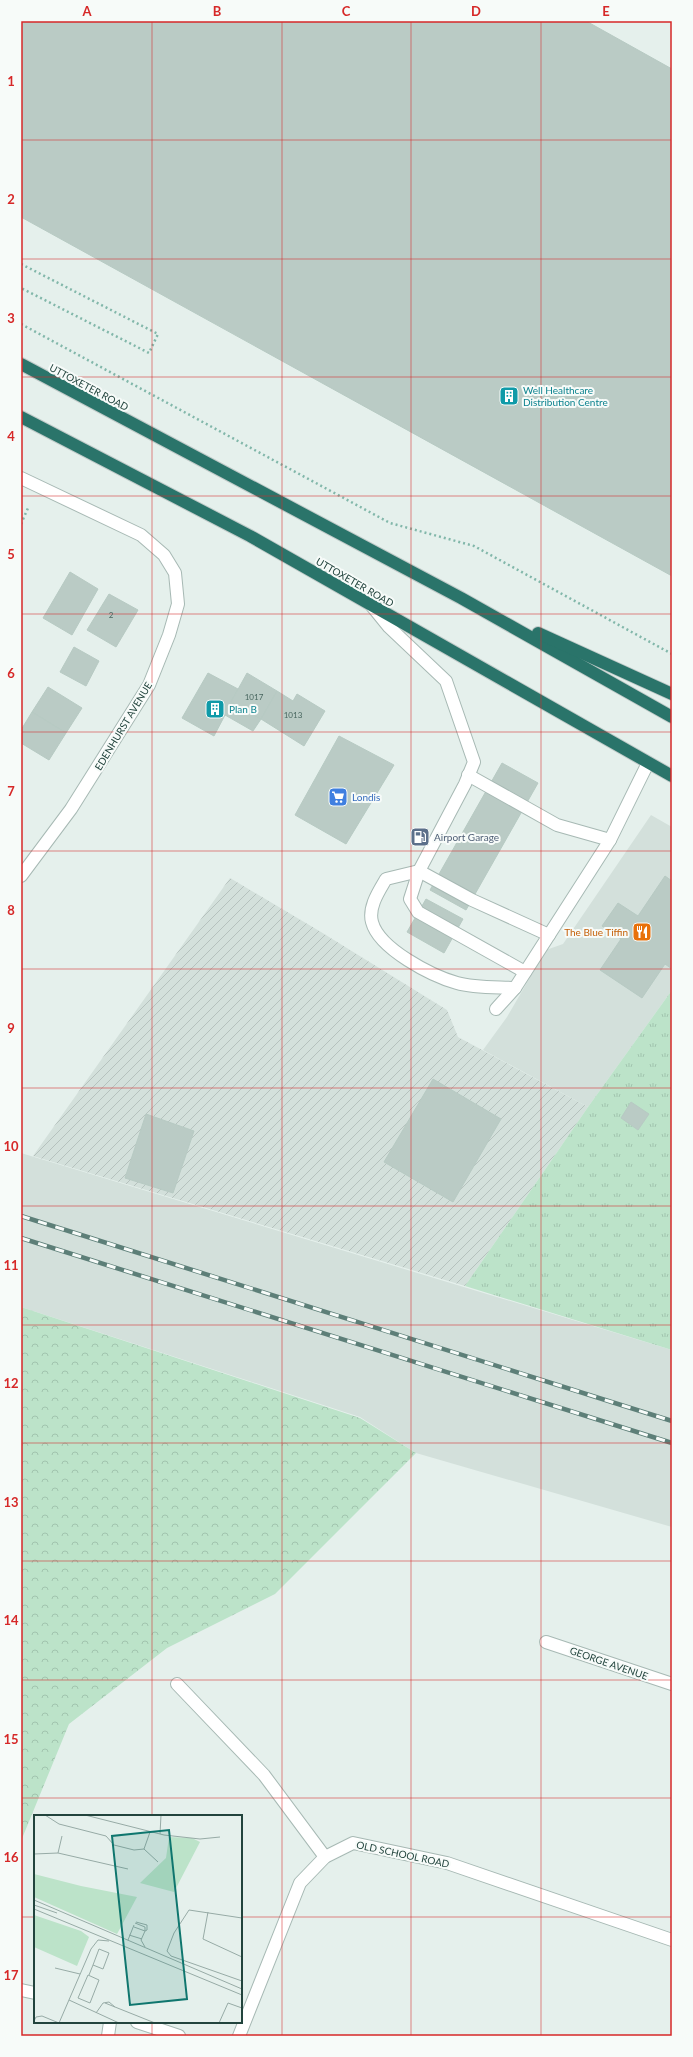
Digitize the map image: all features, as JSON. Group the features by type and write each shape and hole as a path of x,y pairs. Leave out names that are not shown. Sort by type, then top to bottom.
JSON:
{"highway":[{"name":"UTTOXETER ROAD","path":"21,364 461,598 672,717"},
{"name":"UTTOXETER ROAD","path":"21,417 250,536 672,776"},
{"path":"461,598 672,694"}],"street":[{"name":"EDENHURST AVENUE","path":"21,478 141,536 164,555 175,573 178,604 169,635 149,685 71,809 21,876"},
{"path":"371,605 389,627 446,681 474,762 419,870 410,899 418,912 525,972"},
{"path":"496,1009 515,988 610,840 648,763"},
{"path":"468,775 556,825 610,840"},
{"path":"515,988 458,983 418,968 382,940 372,922 374,900 386,879 419,870 472,900 549,935"},
{"name":"GEORGE AVENUE","path":"546,1642 672,1684"},
{"path":"177,1684 264,1775 325,1856"},
{"name":"OLD SCHOOL ROAD","path":"239,2036 300,1883 325,1856 353,1843 447,1863 672,1940"},
{"path":"21,1990 34,1993"},
{"path":"108,2036 110,2023"},
{"path":"140,2023 179,2036"}],"path":[{"path":"21,264 158,334 149,353 21,288"},
{"path":"21,324 390,523 474,546 672,654"}],"shaded area":[{"path":"651,815 672,827 672,990 588,1107 483,1050 507,1017 546,950 563,944"},
{"path":"230,878 447,1010 458,1037 588,1107 465,1286 33,1156"},
{"path":"21,1153 672,1350 672,1527 416,1453 360,1417 21,1307"}],"green space":[{"path":"672,990 672,1350 465,1286 588,1107"},
{"path":"21,1307 360,1418 416,1453 275,1594 167,1648 69,1724 21,1841"}],"building":[{"name":"Well Healthcare Distribution Centre","path":"21,21 586,21 672,69 672,576 21,217"},
{"path":"70,572 98,589 72,635 43,618"},
{"path":"109,594 138,610 116,647 87,630"},
{"path":"74,647 99,661 86,686 60,672"},
{"name":"Plan B","path":"208,673 238,689 231,702 261,719 253,731 225,715 214,736 182,718"},
{"path":"247,673 277,691 261,719 231,702"},
{"path":"48,687 82,708 66,733 32,712"},
{"path":"277,691 293,701 297,694 325,711 304,746 261,719"},
{"path":"32,712 66,733 49,760 21,743 21,730"},
{"path":"339,736 394,765 346,844 295,815"},
{"path":"502,763 538,783 466,910 430,890"},
{"name":"The Blue Tiffin","path":"665,876 672,881 672,969 665,964 642,998 600,970 621,939 602,926 618,903 638,916"},
{"path":"426,899 463,919 444,953 407,932"},
{"path":"433,1079 501,1119 453,1202 384,1162"},
{"path":"631,1102 649,1114 638,1130 621,1118"},
{"path":"146,1114 194,1131 173,1193 125,1178"}],"railway":[{"path":"21,1216 672,1421"},
{"path":"21,1238 672,1443"}],"place":[{"name":"Well Healthcare Distribution Centre","path":"509,396"},
{"name":"Plan B","path":"215,709"},
{"name":"Londis","path":"338,797"},
{"name":"Airport Garage","path":"420,837"},
{"name":"The Blue Tiffin","path":"642,932"}]}
